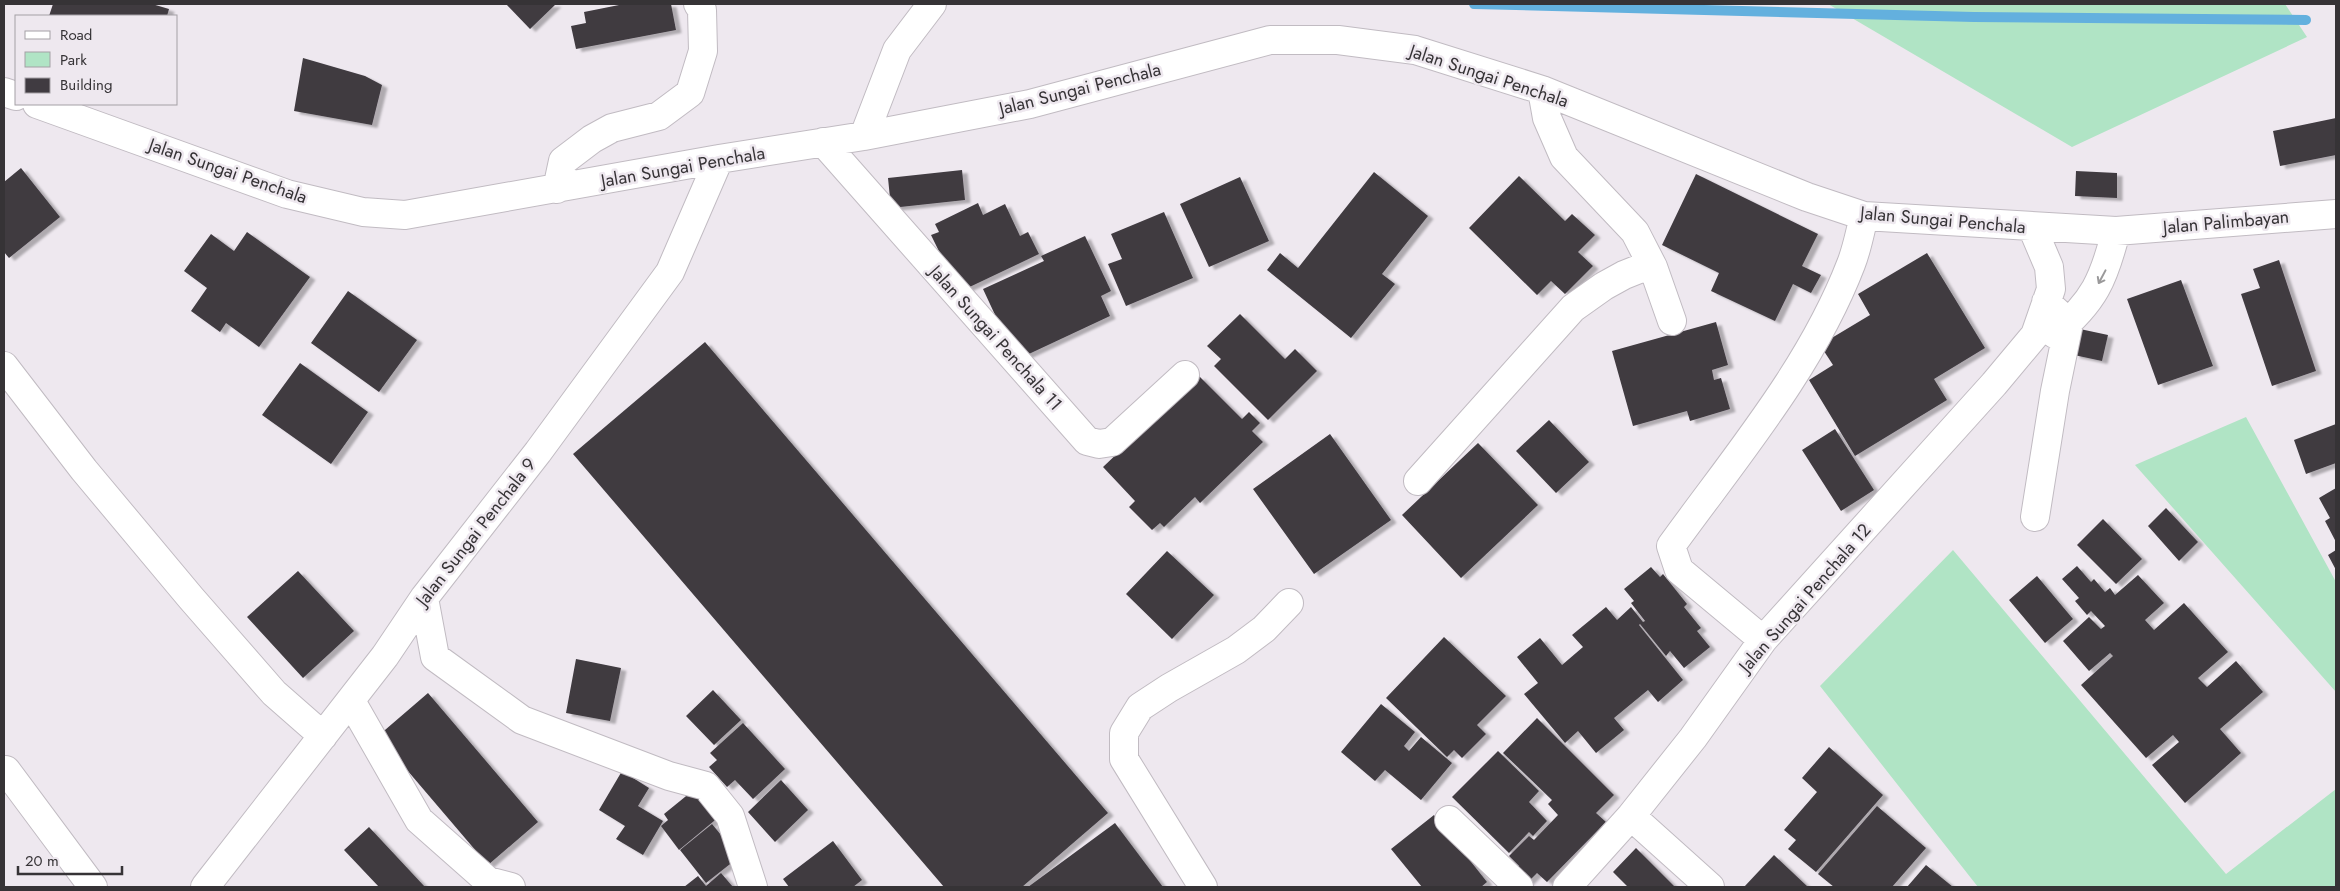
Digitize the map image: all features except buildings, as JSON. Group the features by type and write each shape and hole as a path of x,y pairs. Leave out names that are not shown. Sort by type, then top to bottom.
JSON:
{"street":[{"path":"557,189 563,161 592,140 612,128 659,116 690,93 703,51 702,10 698,4"},
{"path":"864,136 898,50 932,4"},
{"name":"Jalan Sungai Penchala","path":"40,105 287,194 363,212 405,215 719,159 864,136 1030,104 1270,40 1338,40 1415,50 1542,90 1807,197 1864,216 2116,231"},
{"path":"1542,90 1547,118 1564,157 1635,232 1653,267 1672,321"},
{"name":"Jalan Sungai Penchala 11","path":"822,142 1087,441 1099,444 1112,442 1185,375"},
{"name":"Jalan Sungai Penchala 9","path":"204,887 351,701 385,656 424,598 538,452 670,272 719,159"},
{"name":"Jalan Palimbayan","path":"2116,231 2336,214"},
{"path":"1763,640 1679,570 1671,546 1770,410 1801,363 1829,312 1852,263 1864,216"},
{"name":"Jalan Sungai Penchala 12","path":"1567,887 1631,816 1693,738 1763,640 1994,384 2034,335 2051,289 2049,267 2032,227"},
{"name":"Jalan Sungai Penchala 12","path":"1994,384 2070,322 2090,299 2107,267 2116,231"},
{"path":"1418,481 1573,308 1604,286 1624,275 1639,269 1653,267"},
{"path":"2035,518 2055,391 2070,322 2046,302"},
{"path":"4,366 84,470 190,598 274,693 323,736"},
{"path":"424,598 435,657 522,720 669,776 706,786 730,816 753,887"},
{"path":"1203,887 1124,759 1124,732 1140,707 1169,688 1236,650 1264,629 1289,603"},
{"path":"351,701 419,820 488,881 511,887"},
{"path":"6,770 93,887"},
{"path":"1631,816 1710,887"},
{"path":"1448,820 1519,887"}],"green space":[{"path":"1828,4 2285,4 2307,37 2072,147"},
{"path":"2246,417 2336,582 2336,692 2135,465"},
{"path":"1953,550 2226,874 2336,789 2336,887 1978,887 1820,686"}],"waterway":[{"path":"1474,4 1974,17 2306,20"}]}
